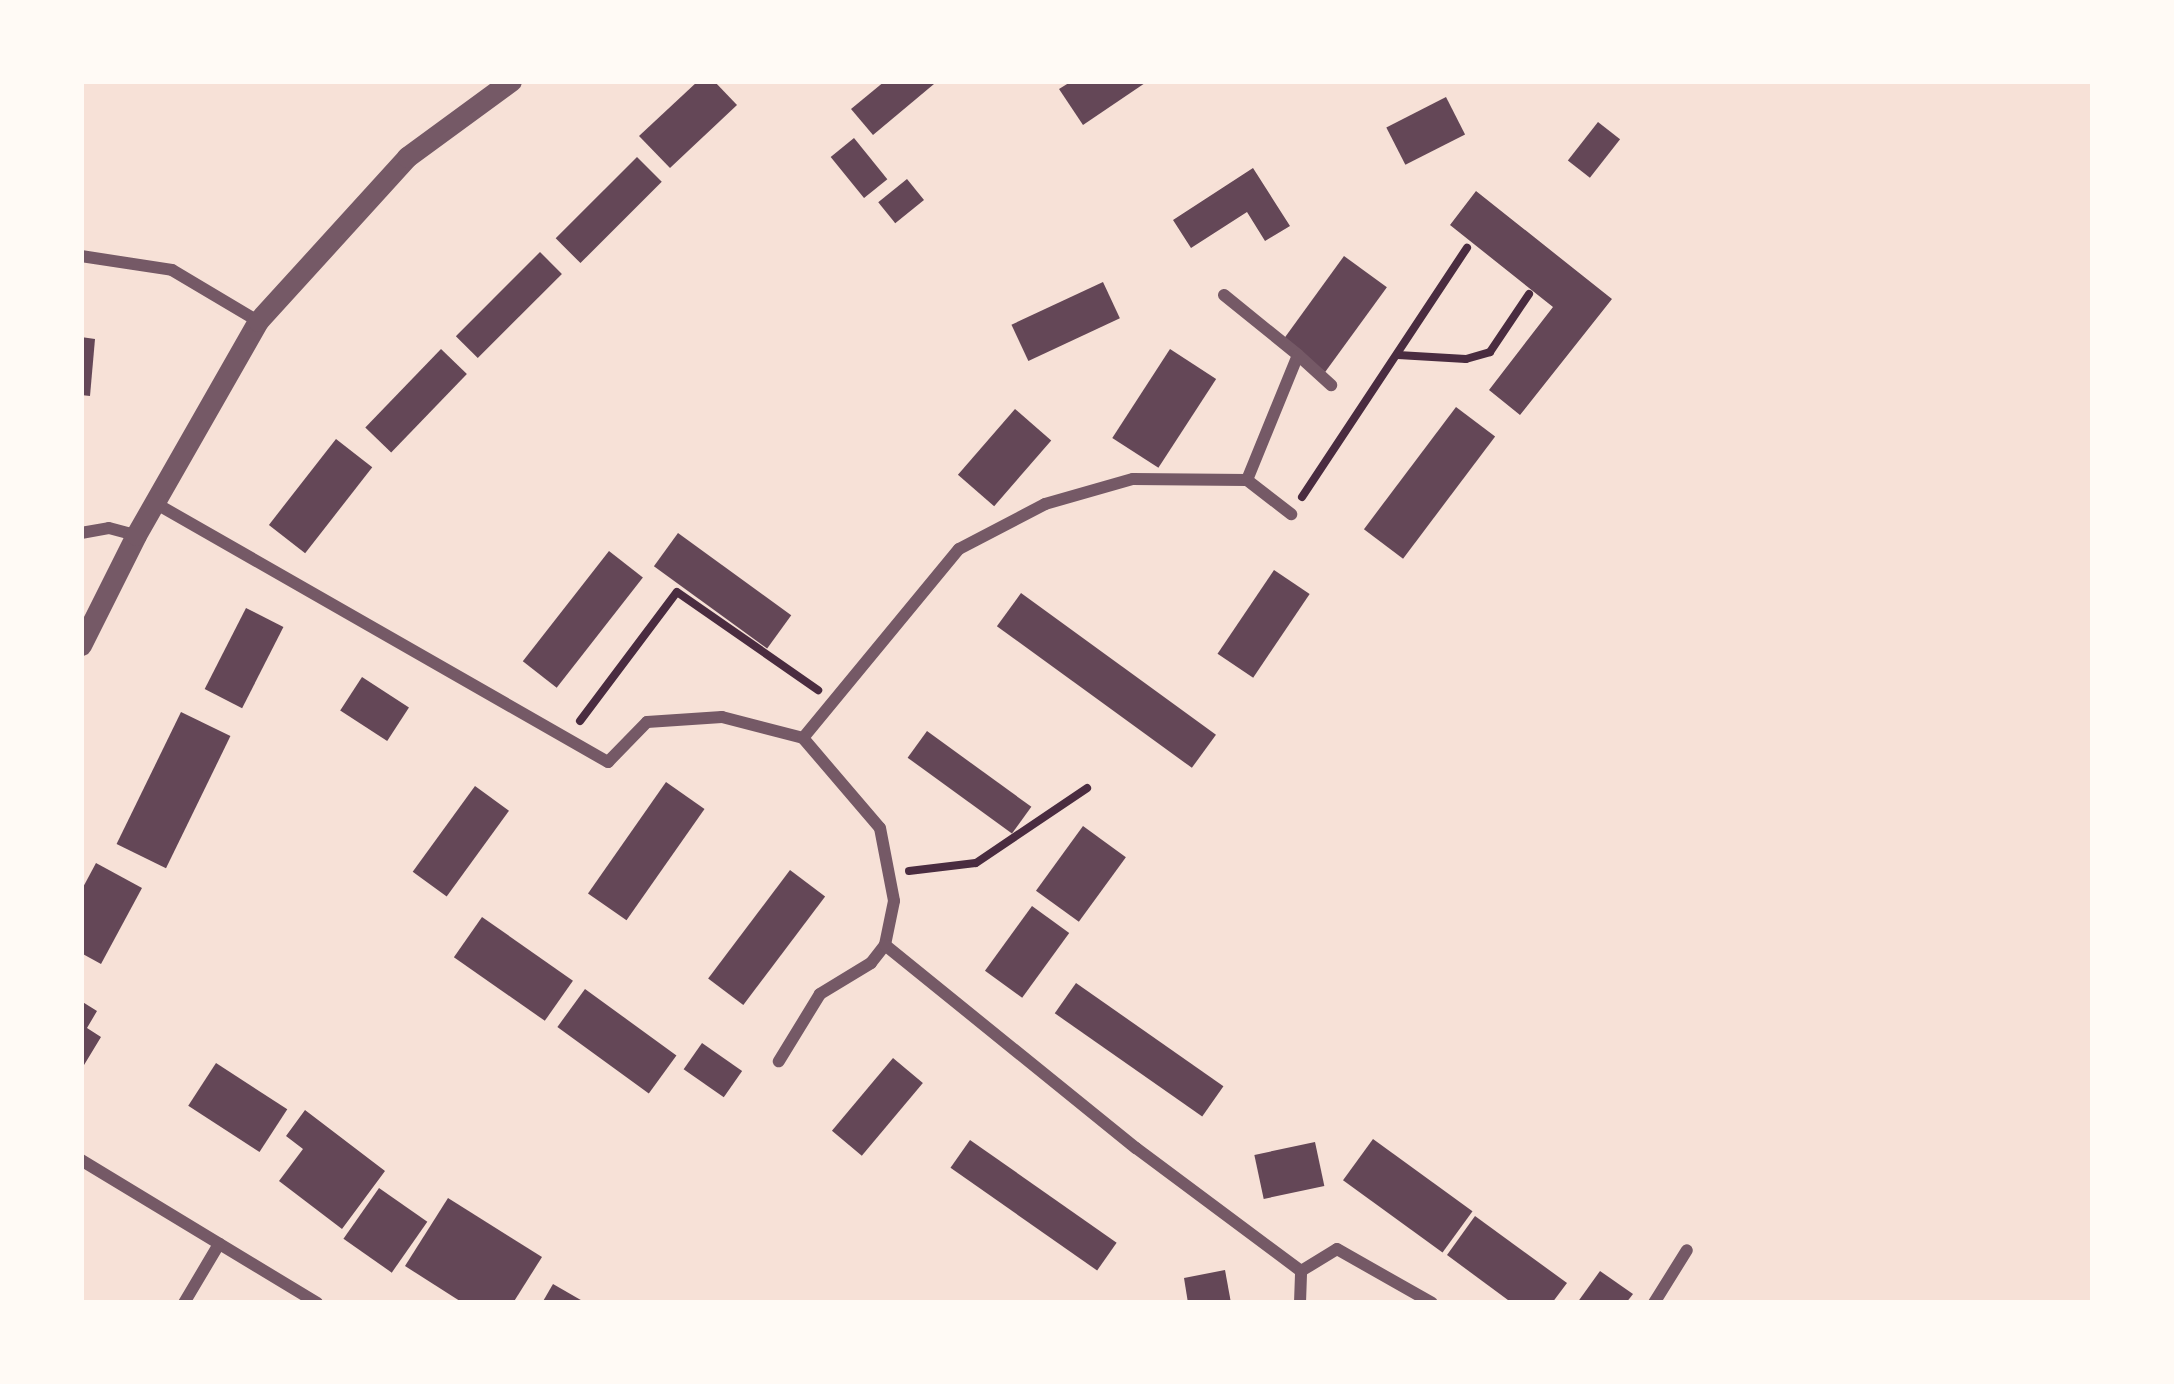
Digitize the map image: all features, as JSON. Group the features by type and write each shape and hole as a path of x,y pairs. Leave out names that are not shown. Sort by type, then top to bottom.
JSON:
{"street":[{"path":"81,645 136,536 258,321 407,157 511,81"},
{"path":"81,256 172,270 258,321"},
{"path":"1224,296 1331,385"},
{"path":"1247,480 1298,356"},
{"path":"803,739 959,549 1045,504 1133,479 1247,480 1291,514"},
{"path":"155,503 608,761 647,722 722,717 803,739 880,828 894,901 885,945 871,963 820,994 779,1061"},
{"path":"81,533 109,528 136,536"},
{"path":"885,945 1136,1148 1301,1271"},
{"path":"81,1160 317,1303"},
{"path":"184,1303 219,1244"},
{"path":"1301,1271 1337,1249 1432,1303"},
{"path":"1654,1303 1688,1250"},
{"path":"1300,1303 1301,1271"}],"path":[{"path":"1291,514 1467,248"},
{"path":"1397,355 1466,359 1490,352 1529,294"},
{"path":"568,736 677,592 834,701"},
{"path":"889,873 976,862 1087,788"}],"building":[{"path":"698,81 714,81 737,105 670,168 639,136"},
{"path":"885,81 934,84 873,135 851,109"},
{"path":"1072,81 1148,81 1083,125 1059,89"},
{"path":"1446,97 1465,134 1405,165 1386,127"},
{"path":"1598,122 1620,139 1590,178 1568,161"},
{"path":"854,138 887,179 864,198 831,157"},
{"path":"637,157 662,182 580,263 556,238"},
{"path":"1253,168 1290,226 1265,241 1247,212 1191,248 1173,220"},
{"path":"907,179 924,200 895,223 878,202"},
{"path":"1476,191 1612,299 1520,415 1489,390 1553,307 1450,225"},
{"path":"540,252 562,274 478,358 456,336"},
{"path":"1344,256 1387,287 1325,372 1282,341"},
{"path":"1103,282 1120,318 1028,361 1011,325"},
{"path":"81,337 95,339 90,396 81,395"},
{"path":"441,349 467,374 391,452 365,427"},
{"path":"1170,349 1216,379 1158,468 1112,438"},
{"path":"1456,407 1495,436 1403,559 1364,529"},
{"path":"1015,409 1051,440 994,506 958,475"},
{"path":"336,439 372,467 305,553 269,525"},
{"path":"678,533 791,615 767,648 654,566"},
{"path":"609,551 643,577 557,688 523,661"},
{"path":"1274,570 1310,594 1253,678 1218,654"},
{"path":"1021,593 1216,735 1192,768 997,626"},
{"path":"246,608 283,627 242,708 205,689"},
{"path":"362,677 409,707 387,741 340,711"},
{"path":"181,712 230,736 166,868 117,844"},
{"path":"927,731 1031,807 1012,834 908,758"},
{"path":"666,782 705,809 626,920 588,893"},
{"path":"475,786 509,811 447,896 413,872"},
{"path":"1083,826 1126,857 1079,922 1036,891"},
{"path":"96,863 142,888 101,964 81,953 81,891"},
{"path":"790,870 825,896 743,1005 708,979"},
{"path":"1032,906 1069,933 1022,998 985,971"},
{"path":"482,917 573,981 545,1021 454,957"},
{"path":"1076,983 1223,1086 1202,1117 1055,1013"},
{"path":"585,989 676,1055 649,1093 557,1027"},
{"path":"81,1001 97,1011 87,1028 101,1037 81,1070"},
{"path":"702,1043 742,1071 724,1097 684,1069"},
{"path":"893,1058 923,1083 862,1156 832,1131"},
{"path":"216,1063 287,1109 260,1152 188,1106"},
{"path":"305,1110 385,1171 342,1229 279,1181 303,1149 286,1136"},
{"path":"1373,1139 1473,1211 1443,1253 1343,1180"},
{"path":"970,1140 1117,1243 1097,1271 950,1168"},
{"path":"1315,1142 1324,1186 1264,1199 1254,1155"},
{"path":"379,1188 427,1222 392,1273 343,1239"},
{"path":"448,1198 542,1257 513,1303 463,1303 405,1266"},
{"path":"1475,1216 1567,1283 1552,1303 1512,1303 1447,1255"},
{"path":"1225,1270 1231,1303 1188,1303 1184,1278"},
{"path":"1600,1271 1633,1294 1626,1303 1577,1303"},
{"path":"553,1284 586,1303 542,1303"}]}
